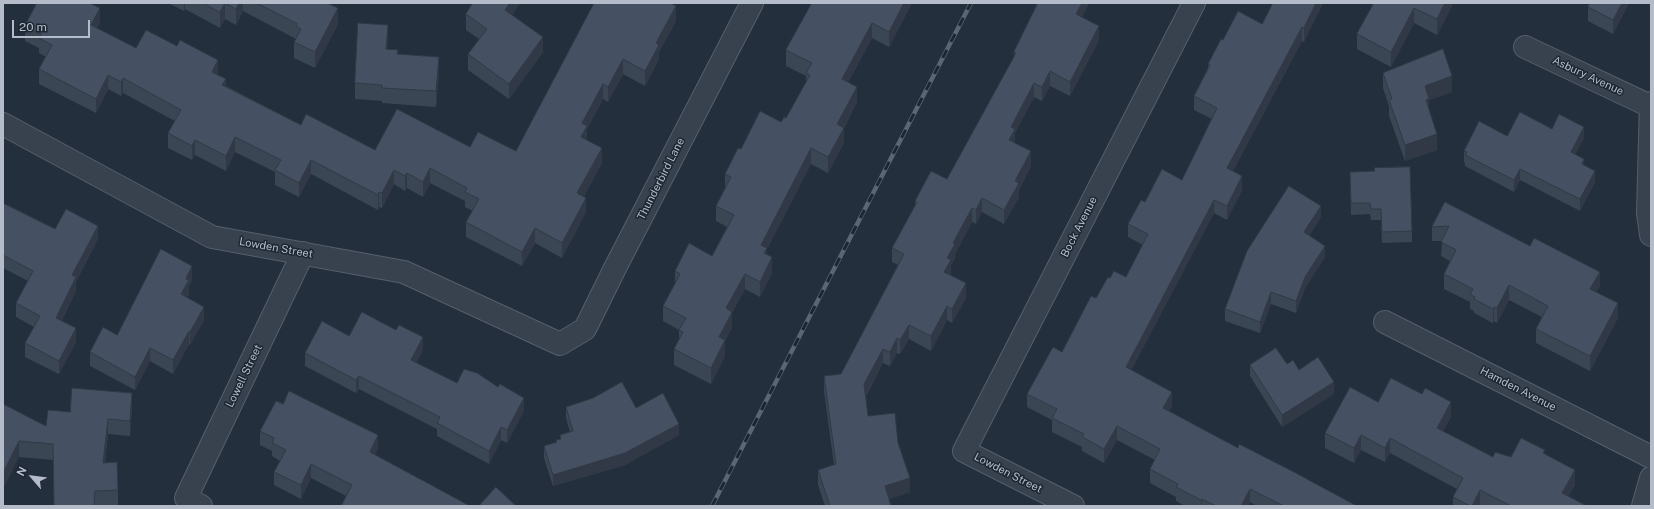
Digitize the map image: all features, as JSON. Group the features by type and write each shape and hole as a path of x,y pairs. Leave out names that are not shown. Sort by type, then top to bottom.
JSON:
{"street":[{"name":"Thunderbird Lane","path":"560,344 585,329 752,3"},
{"name":"Bock Avenue","path":"964,450 1194,3"},
{"name":"Asbury Avenue","path":"1525,47 1651,105"},
{"path":"1651,105 1648,213 1651,235"},
{"name":"Lowden Street","path":"3,124 212,237 404,272 560,344"},
{"name":"Lowell Street","path":"193,502 303,253"},
{"name":"Hamden Avenue","path":"1385,322 1651,457"},
{"name":"Lowden Street","path":"964,450 1073,506"},
{"path":"1643,506 1651,478"}],"building":[{"path":"37,3 89,3 100,8 91,25 136,48 146,30 177,46 180,40 218,60 212,72 226,79 222,85 301,125 306,114 375,150 397,109 470,147 478,132 516,151 594,3 670,3 676,6 656,43 659,45 645,71 623,59 608,87 603,84 582,123 587,126 581,137 602,148 577,193 586,198 562,243 535,228 522,252 466,222 479,199 465,192 467,188 430,168 423,182 407,173 405,176 394,170 382,193 379,192 378,195 311,160 299,183 275,170 281,160 235,137 226,156 195,140 192,146 168,133 181,110 123,78 121,82 108,75 96,99 39,69 52,45 39,38 41,34 25,26"},
{"path":"203,3 225,3 220,12"},
{"path":"225,3 239,3 236,9"},
{"path":"257,3 327,3 338,8 315,52 294,42 301,29 296,26 297,24"},
{"path":"473,3 510,3 505,10 543,37 509,84 468,54 487,29 466,14"},
{"path":"812,3 904,3 889,32 872,23 842,79 857,87 837,124 844,128 828,157 811,148 761,245 767,248 764,253 772,257 760,282 745,274 726,308 732,312 719,337 725,340 711,368 674,349 683,332 679,330 686,318 663,306 680,274 675,271 689,243 712,256 734,215 716,206 731,177 725,174 738,148 741,149 760,111 781,122 784,117 786,118 810,75 806,73 812,63 786,50"},
{"path":"1038,3 1082,3 1076,14 1099,26 1070,82 1050,71 1042,87 1034,83 1011,127 1015,129 1009,140 1031,151 1015,181 1019,183 1004,210 982,198 976,210 972,208 953,243 955,244 947,258 951,260 944,272 966,283 952,309 947,306 931,336 909,325 900,340 897,338 890,352 883,349 864,384 868,416 895,413 898,443 910,478 885,486 891,506 830,506 818,470 836,464 824,376 841,374 904,254 892,248 917,202 915,201 931,171 947,179 1016,53 1014,52"},
{"path":"1273,3 1316,3 1304,28 1302,27 1227,168 1242,176 1227,206 1214,200 1126,367 1172,392 1163,408 1238,448 1239,444 1357,506 1284,506 1250,489 1241,506 1216,506 1176,487 1178,484 1150,469 1160,449 1117,426 1104,449 1082,437 1084,434 1052,418 1057,409 1027,394 1053,347 1062,352 1091,296 1096,298 1108,277 1110,278 1114,271 1126,277 1148,234 1128,224 1141,200 1145,202 1162,169 1182,180 1217,108 1194,96 1210,65 1208,64 1221,39 1223,40 1238,11 1262,24"},
{"path":"1374,3 1445,3 1437,19 1414,8 1391,52 1357,34"},
{"path":"1590,3 1622,3 1613,20 1588,7"},
{"path":"358,23 388,25 386,49 398,50 397,54 439,57 436,91 382,88 382,85 355,83"},
{"path":"1443,49 1452,76 1425,86 1429,99 1426,100 1437,134 1405,145 1389,100 1392,99 1383,73"},
{"path":"1520,112 1552,129 1559,114 1584,127 1571,152 1584,159 1582,164 1595,171 1580,199 1520,169 1514,180 1465,155 1467,152 1464,151 1479,121 1507,136"},
{"path":"1410,167 1412,231 1382,232 1381,209 1371,209 1370,203 1351,203 1350,172 1375,171 1374,168"},
{"path":"1289,186 1321,206 1304,232 1325,246 1305,277 1296,301 1271,292 1260,322 1225,309 1247,251"},
{"path":"1445,202 1530,246 1534,238 1600,272 1590,289 1618,303 1590,356 1536,329 1548,306 1509,285 1497,308 1494,307 1493,309 1474,299 1475,297 1470,294 1473,289 1444,274 1456,250 1441,242 1449,226 1432,227"},
{"path":"3,203 55,229 66,209 98,226 72,275 76,277 56,318 76,328 59,361 25,343 40,316 16,303 33,271 3,255"},
{"path":"161,249 192,266 186,279 189,280 181,294 204,307 173,360 150,348 135,377 90,352 103,327 117,335"},
{"path":"362,312 396,330 399,325 423,337 411,360 457,383 464,369 477,373 498,387 500,384 524,398 507,430 501,427 489,451 437,423 440,417 359,376 356,380 305,353 322,321 349,336"},
{"path":"1276,348 1287,364 1293,360 1299,370 1318,357 1334,382 1282,415 1250,365"},
{"path":"1391,378 1422,394 1425,388 1451,402 1437,428 1493,457 1495,452 1511,457 1521,438 1545,450 1543,453 1575,470 1562,493 1587,506 1511,506 1480,490 1472,506 1470,506 1453,497 1463,478 1390,438 1385,448 1361,435 1354,448 1325,433 1350,387 1378,402"},
{"path":"622,382 636,408 663,393 679,424 625,453 553,475 544,446 557,442 556,440 561,439 560,435 573,431 566,407 593,398"},
{"path":"72,388 132,393 130,421 108,419 103,463 117,462 118,490 95,491 94,506 54,506 53,444 19,441 3,473 3,404 46,426 48,410 70,412"},
{"path":"289,391 378,435 370,452 470,506 341,506 352,485 311,464 301,485 274,472 286,450 272,443 274,438 260,431 276,401 283,404"},
{"path":"496,487 516,506 479,506"}],"railway":[{"path":"712,506 971,3"}]}
